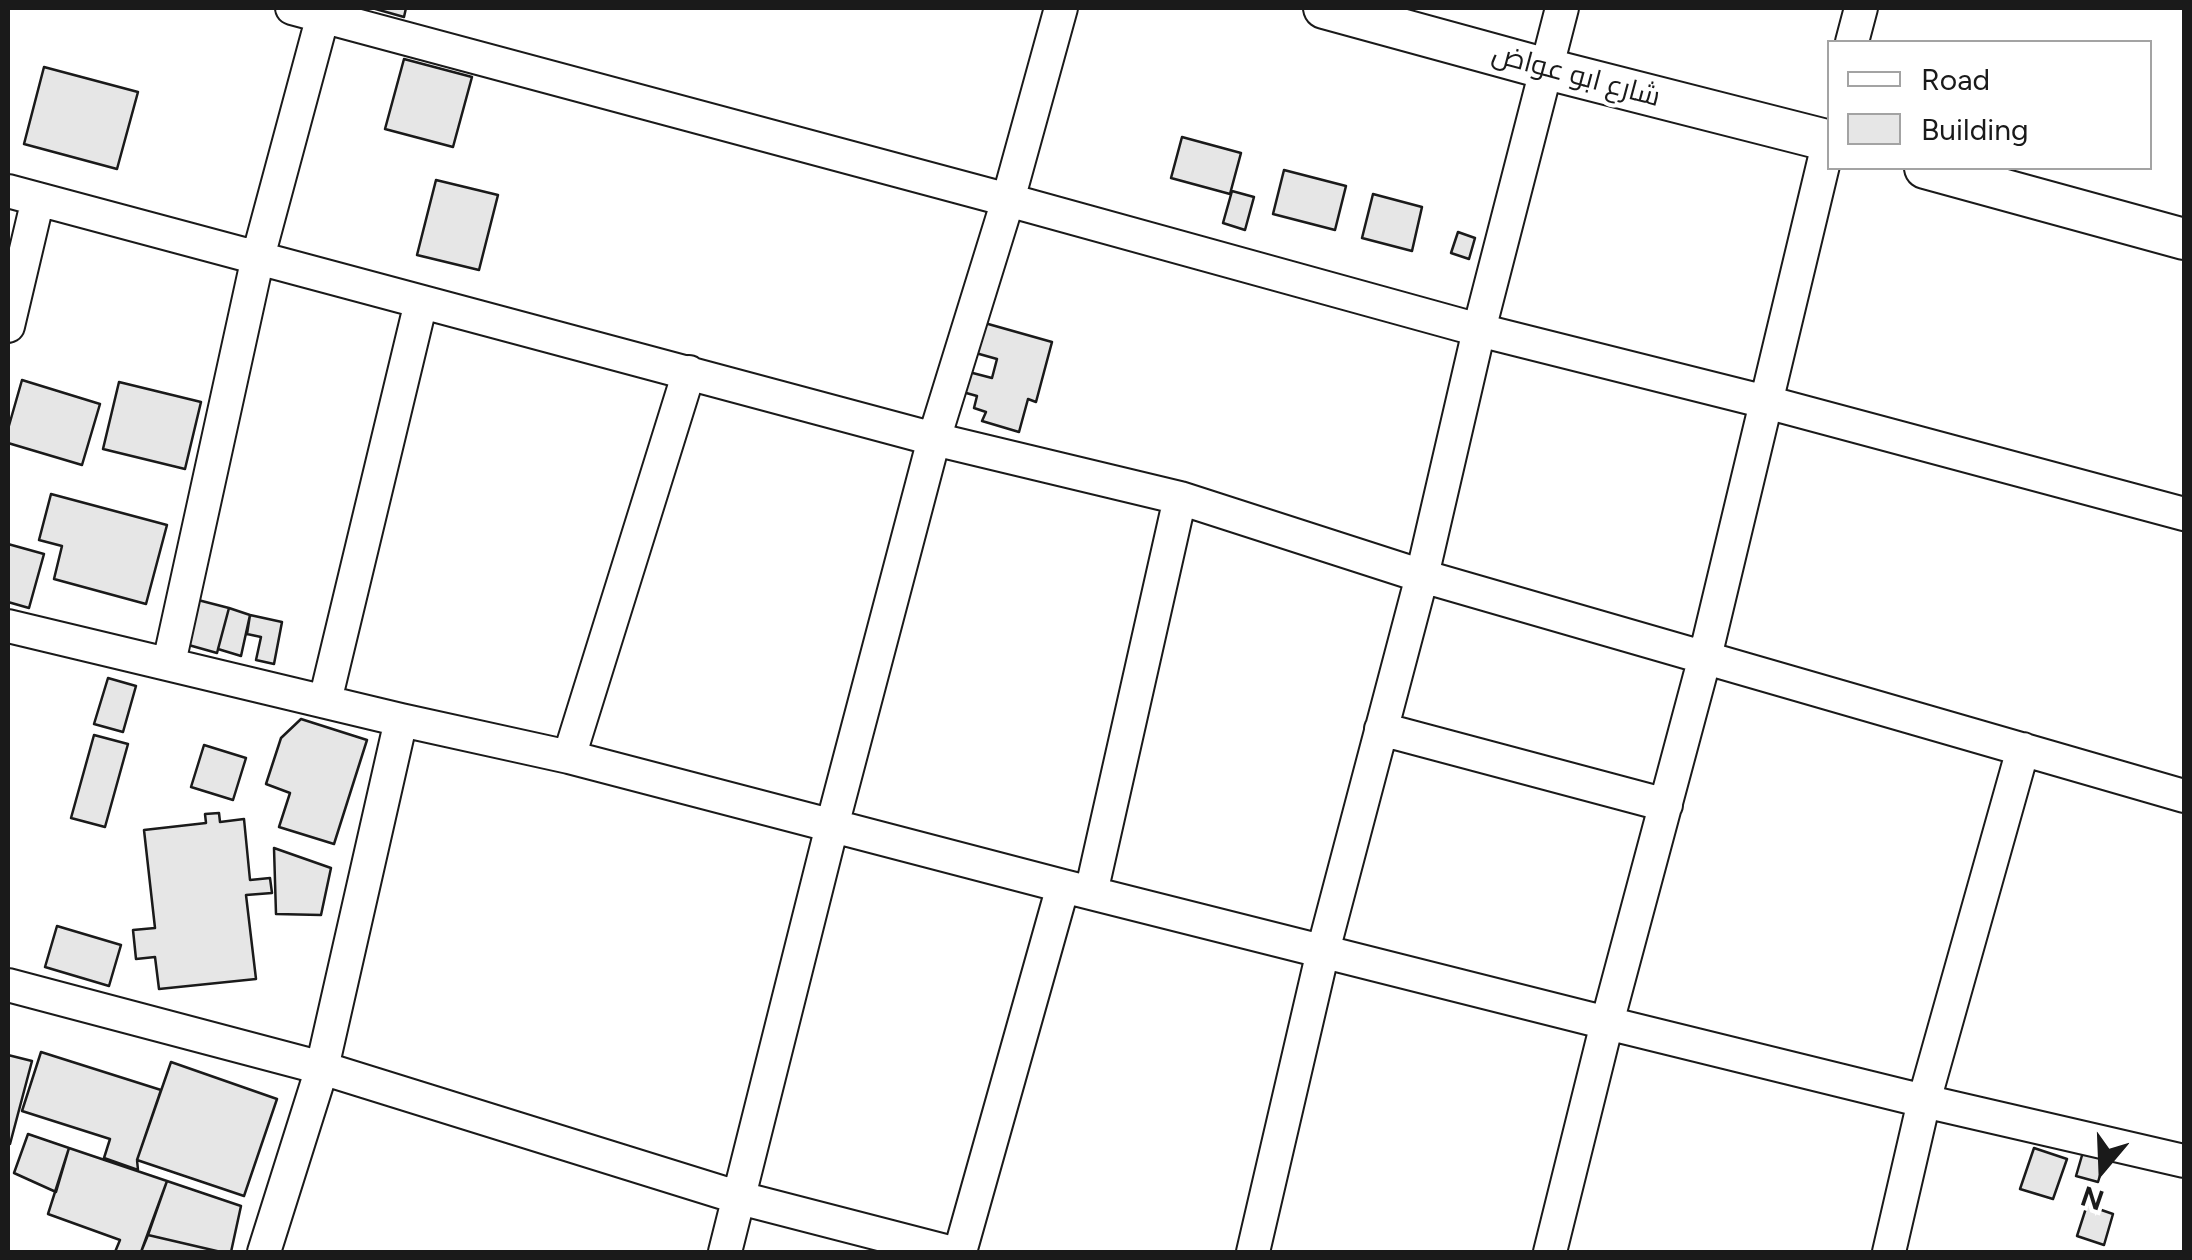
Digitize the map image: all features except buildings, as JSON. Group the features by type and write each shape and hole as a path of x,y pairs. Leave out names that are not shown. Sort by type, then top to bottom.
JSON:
{"street":[{"path":"725,1252 934,438 1008,200 1061,8"},
{"name":"شارع ابو عواض","path":"1324,8 1547,69 1827,139"},
{"path":"1253,1252 1323,951 1422,576 1479,330 1562,8"},
{"path":"1853,40 1861,8"},
{"path":"169,663 313,10 1479,330 2184,514"},
{"path":"1550,1252 1705,658 1827,147"},
{"path":"1932,170 2184,240"},
{"path":"8,326 23,195 934,438 1180,498 1422,576 2184,796"},
{"path":"325,701 421,302"},
{"path":"569,757 689,372"},
{"path":"960,1252 1077,889 1180,498"},
{"path":"8,626 569,757 1608,1023 2184,1161"},
{"path":"264,1252 322,1068 401,720"},
{"path":"1382,729 1666,805"},
{"path":"1889,1252 1924,1101 2024,749"},
{"path":"8,985 322,1068 740,1198 949,1252"}]}
